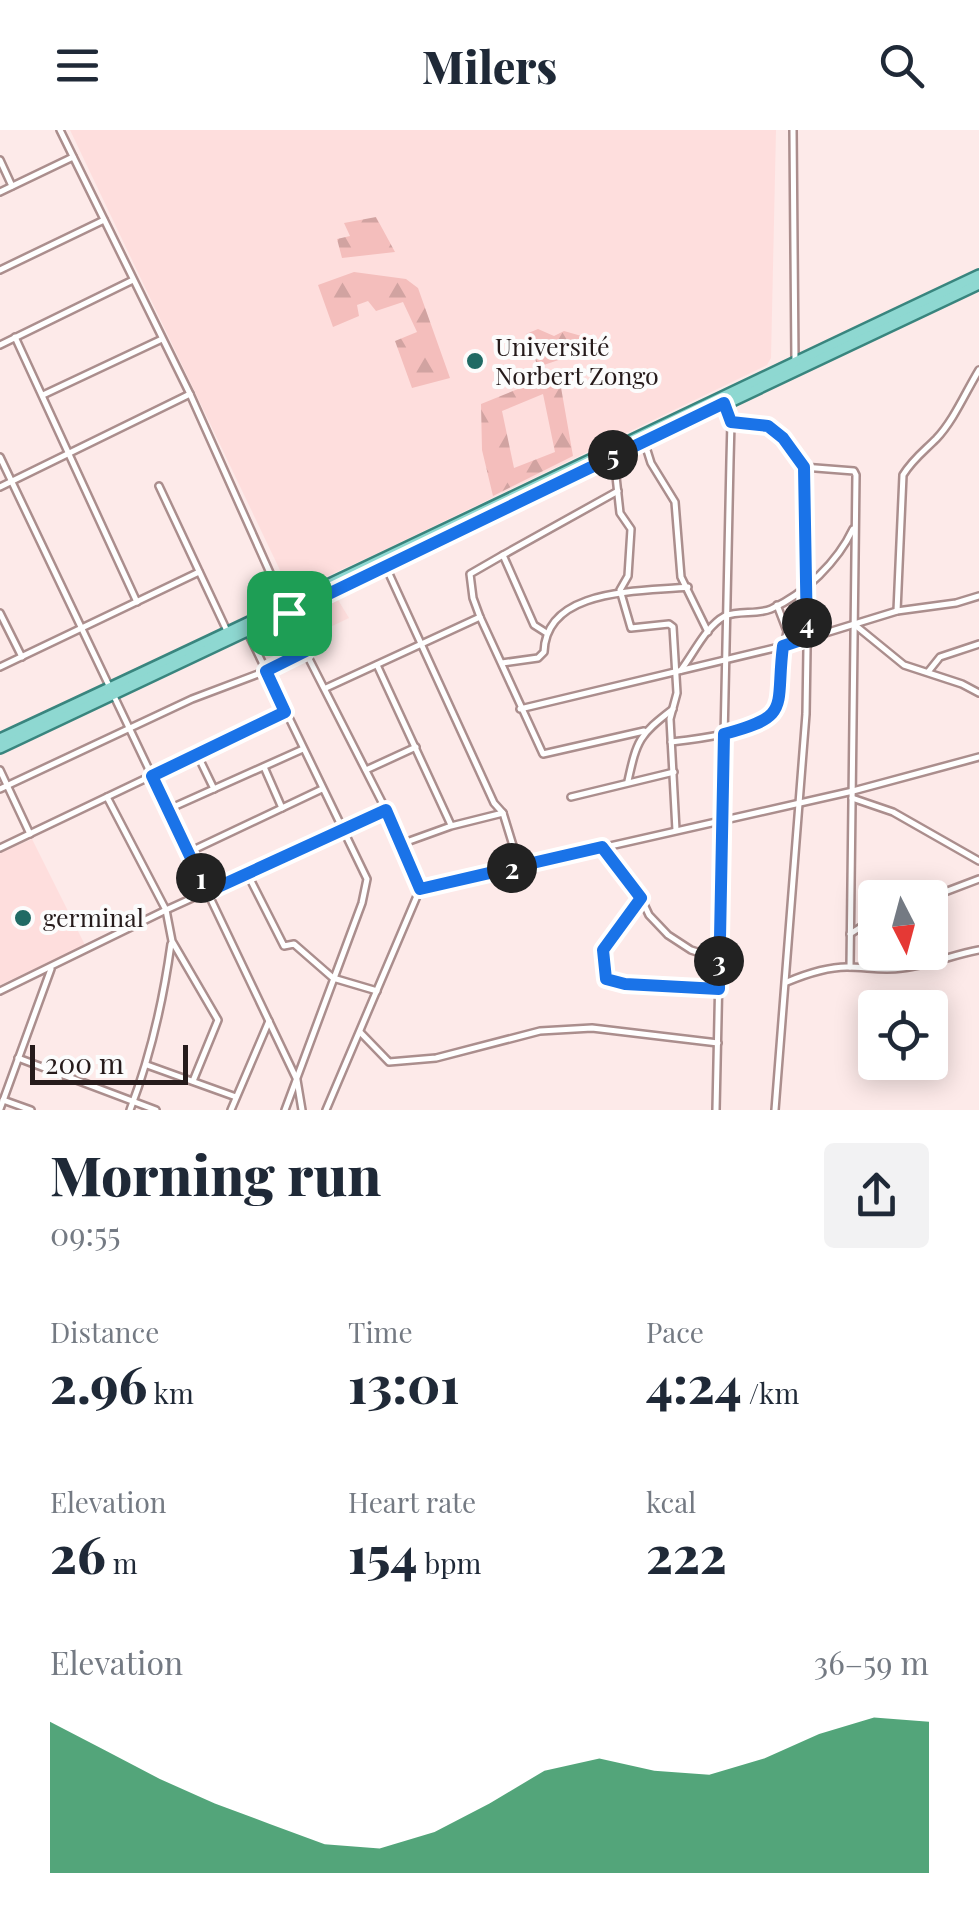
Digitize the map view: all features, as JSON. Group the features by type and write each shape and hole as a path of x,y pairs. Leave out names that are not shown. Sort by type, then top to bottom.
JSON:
{"main road":[{"path":"0,748 979,275"},
{"path":"230,637 248,633 287,610 724,403 795,365 979,284"},
{"path":"0,738 112,692"}],"street":[{"path":"60,130 190,394 306,651 386,810 420,889 326,1110"},
{"path":"793,130 795,365"},
{"path":"0,192 74,157"},
{"path":"0,160 12,186"},
{"path":"0,270 104,220"},
{"path":"0,345 133,280"},
{"path":"15,337 137,602"},
{"path":"42,395 162,339"},
{"path":"897,612 903,475 915,455 936,439 979,370"},
{"path":"0,487 190,394"},
{"path":"716,1110 731,422 724,403"},
{"path":"731,422 768,426 783,438 804,467 808,582 806,714 775,1110"},
{"path":"644,441 651,463 675,502 682,576 708,632"},
{"path":"613,455 620,513 631,529 628,576 620,590 632,628 669,624 673,627 676,708 670,719 676,830"},
{"path":"0,458 297,1080 302,1110"},
{"path":"804,467 854,471 850,966"},
{"path":"159,486 230,637"},
{"path":"618,492 470,574 472,598 543,754 644,731 676,708"},
{"path":"676,673 708,632 727,615 769,610 833,562 854,526"},
{"path":"503,555 534,625 545,632"},
{"path":"385,565 494,803 503,813 519,865"},
{"path":"0,668 199,572"},
{"path":"502,663 538,658 544,652 545,632 564,612 620,590 688,587"},
{"path":"520,710 783,646 897,612 979,596"},
{"path":"672,742 756,726 773,716 778,705 787,631 776,606"},
{"path":"0,613 22,657"},
{"path":"326,688 480,617"},
{"path":"855,625 904,665 979,693"},
{"path":"248,633 367,878 362,903 285,1110"},
{"path":"928,672 940,657 979,644"},
{"path":"0,789 192,699 306,651"},
{"path":"377,665 451,826"},
{"path":"0,848 285,712"},
{"path":"628,782 644,731"},
{"path":"366,770 416,747"},
{"path":"168,809 304,749"},
{"path":"197,754 214,788"},
{"path":"420,889 797,803 852,794 979,757"},
{"path":"264,766 282,808"},
{"path":"0,770 30,834"},
{"path":"570,797 674,772"},
{"path":"188,852 322,789"},
{"path":"852,794 979,860"},
{"path":"107,797 166,910 172,941 162,1010 148,1064 130,1110"},
{"path":"0,991 386,810"},
{"path":"401,844 503,813"},
{"path":"602,847 668,936 691,950 719,959"},
{"path":"248,873 284,946 294,944 334,978 377,991"},
{"path":"948,891 979,879"},
{"path":"641,898 603,950 606,979 625,984 719,989"},
{"path":"850,934 858,929"},
{"path":"172,941 218,1020 193,1080"},
{"path":"786,982 822,970 850,966 872,971 906,968 979,950"},
{"path":"0,1109 52,966"},
{"path":"231,1110 269,1021"},
{"path":"360,1032 390,1062 436,1058 540,1031 575,1029 718,1043"},
{"path":"18,1058 156,1110"},
{"path":"148,1064 236,1098"},
{"path":"3,1100 31,1110"}],"shaded area":[{"name":"Université Norbert Zongo","path":"70,130 776,130 771,358 767,365 378,553 299,589 288,587"},
{"path":"335,595 349,618 303,640 294,615"},
{"path":"32,839 85,945 0,985 0,853"}],"green space":[{"path":"376,217 395,252 342,258 337,239 350,236 344,223"},
{"path":"354,272 406,279 418,288 450,378 412,388 395,341 417,332 403,302 376,311 368,301 357,305 359,316 333,327 318,285"},
{"path":"538,329 554,336 564,331 585,337 590,344 582,352 538,367 526,334"},
{"path":"559,376 573,456 493,496 482,450 481,404","holes":["543,394 555,452 514,468 502,411"]}],"place":[{"name":"Université Norbert Zongo","path":"475,361"},
{"name":"germinal","path":"23,918"}],"route":[{"path":"724,403 731,422 768,426 783,438 804,467 807,638 783,646 778,705 773,716 756,726 724,734 719,989 625,984 606,979 603,950 641,898 602,847 420,889 386,810 207,892 152,776 285,712 266,671 306,651 289,613 724,403"}]}
